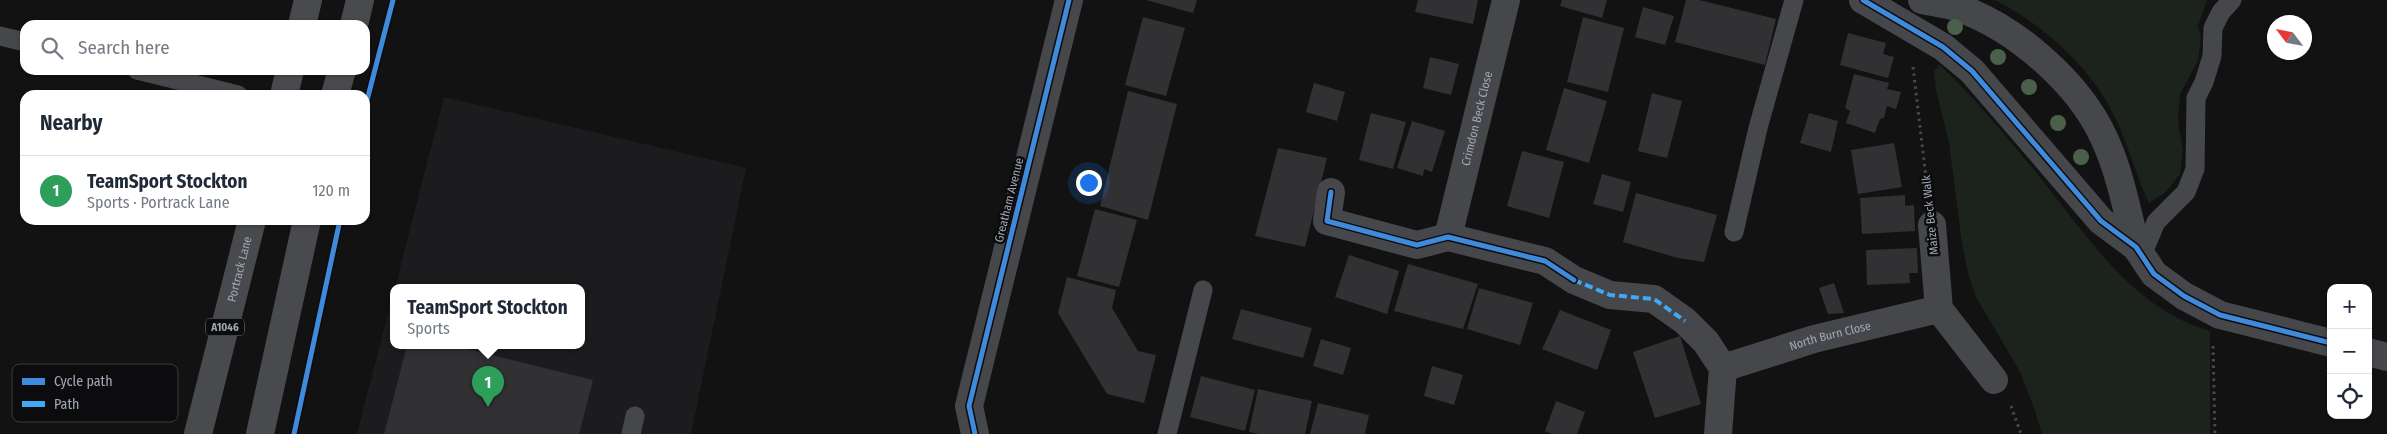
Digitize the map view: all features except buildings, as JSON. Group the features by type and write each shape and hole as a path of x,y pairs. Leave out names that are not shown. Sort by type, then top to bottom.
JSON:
{"main road":[{"path":"303,20 308,0"},
{"path":"355,20 360,0"},
{"path":"285,90 289,75"},
{"path":"336,90 341,75"},
{"name":"Portrack Lane","path":"198,434 251,225"},
{"path":"260,434 306,225"}],"street":[{"name":"Greatham Avenue","path":"975,434 969,406 1069,0"},
{"name":"Crimdon Beck Close","path":"1448,237 1506,0"},
{"path":"1863,0 1943,47 1972,71 2100,221 2139,251"},
{"path":"1922,0 1960,8 1996,26 2026,46 2058,73 2081,102 2104,137 2120,184 2139,251 2154,274 2184,296 2220,315 2327,342"},
{"path":"1331,192 1327,221 1417,245 1448,237 1545,261 1574,280 1610,296 1654,299 1685,321 1706,342 1723,368 1718,434"},
{"name":"Maize Beck Walk","path":"1932,225 1940,309"},
{"path":"1940,309 1994,380"},
{"name":"North Burn Close","path":"1723,368 1814,339 1940,309"},
{"path":"2372,353 2387,357"}],"lane":[{"path":"1734,232 1758,128 1794,0"},
{"path":"2139,251 2156,222 2186,192 2195,168 2196,98 2204,82 2212,56 2214,28 2221,12 2232,0"},
{"path":"0,36 20,41"},
{"path":"157,75 218,90"},
{"path":"1167,434 1203,290"}],"path":[{"path":"2213,338 2215,434"}],"shaded area":[{"path":"1995,0 2207,0 2198,26 2201,36 2198,61 2180,94 2178,121 2183,151 2180,174 2166,192 2149,203 2116,119 2089,76 2045,32 2012,9"},
{"path":"1939,64 1993,121 2096,248 2136,290 2159,307 2183,321 2210,331 2210,434 2042,434 2020,372 1976,297 1968,273 1962,243 1949,143 1936,90 1934,72"},
{"path":"444,97 746,168 691,434 357,434 390,306 390,349 585,349 585,284 396,284"}],"marked path":[{"path":"1574,280 1610,295 1654,299 1685,321"}],"cycle path":[{"path":"370,90 393,0"},
{"path":"975,434 969,406 1069,0"},
{"path":"1863,0 1943,47 1972,71 2101,221 2136,247 2154,274 2184,296 2220,315 2327,342"},
{"path":"1331,192 1327,221 1417,245 1448,237 1545,261 1574,280"},
{"path":"294,434 339,225"}],"place":[{"name":"TeamSport Stockton","path":"488,407"}]}
